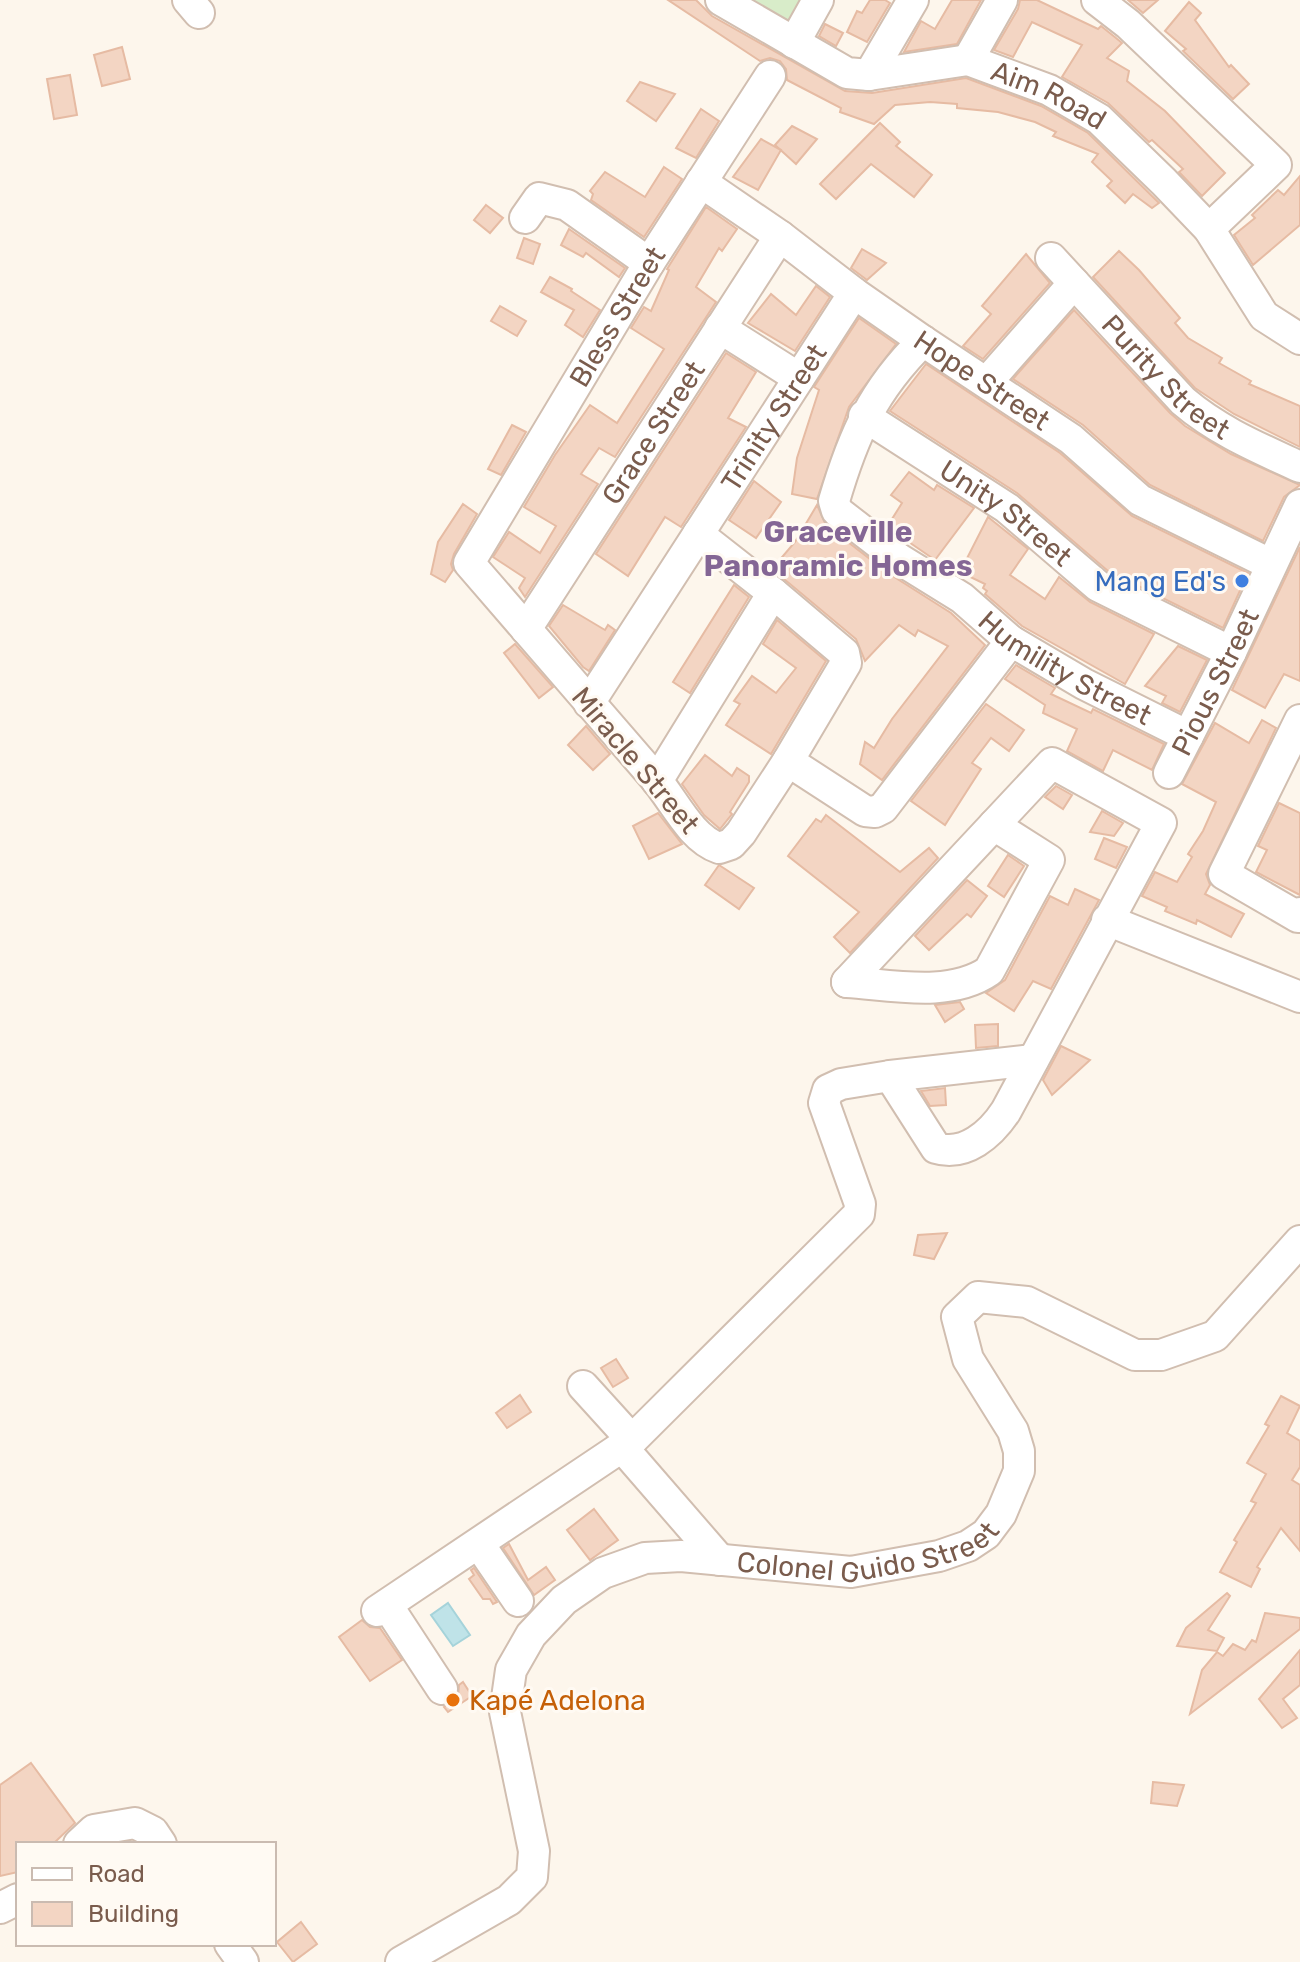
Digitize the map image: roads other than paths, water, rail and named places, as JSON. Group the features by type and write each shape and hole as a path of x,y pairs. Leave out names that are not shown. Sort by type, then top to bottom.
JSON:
{"street":[{"name":"Aim Road","path":"721,0 847,73 869,75 968,60 1049,90 1099,119 1209,229 1264,316 1300,339"},
{"path":"794,43 818,0"},
{"path":"869,75 913,0"},
{"path":"968,60 1002,0"},
{"path":"1097,0 1128,24 1276,165 1209,229"},
{"name":"Bless Street","path":"469,563 649,263 770,76"},
{"name":"Hope Street","path":"701,182 923,341 1071,439 1140,500 1270,564"},
{"path":"525,218 539,198 567,205 649,263"},
{"name":"Grace Street","path":"526,629 780,236"},
{"name":"Purity Street","path":"1051,258 1200,416 1219,429 1300,467"},
{"path":"987,382 1074,283"},
{"name":"Trinity Street","path":"589,703 854,293"},
{"path":"720,328 799,378"},
{"name":"Humility Street","path":"923,341 890,377 864,416 834,501 837,511 899,559 962,598 1011,641 1084,684 1188,736"},
{"name":"Unity Street","path":"864,416 1007,508 1098,586 1231,652"},
{"name":"Pious Street","path":"1169,773 1231,652 1300,505"},
{"path":"657,781 773,593 698,534"},
{"name":"Miracle Street","path":"469,563 657,781 699,836 719,848 731,844 741,833 846,663 844,653 773,593"},
{"path":"788,761 865,811 875,812 883,808 1011,641"},
{"path":"1300,720 1224,874 1298,917 1300,913"},
{"path":"890,1076 936,1148 948,1152 980,1140 995,1128 1161,823 1052,763 847,982 952,986 979,978 989,971 1049,860 994,825"},
{"path":"1107,920 1300,997"},
{"path":"442,1689 382,1608 627,1444 859,1214 860,1204 824,1103 828,1090 841,1084 890,1076 1033,1060"},
{"name":"Colonel Guido Street","path":"401,1962 509,1900 532,1877 534,1851 505,1712 511,1670 531,1635 564,1600 603,1573 645,1558 681,1556 851,1572 939,1556 968,1546 986,1534 1001,1514 1019,1471 1019,1451 1013,1431 968,1359 957,1317 978,1297 1027,1302 1135,1355 1161,1355 1215,1336 1300,1241"},
{"path":"583,1386 720,1560"},
{"path":"479,1544 518,1601"},
{"path":"81,1842 94,1830 135,1823 153,1832 160,1842"}],"water":[{"path":"448,1603 470,1635 453,1646 431,1615"}],"place":[{"name":"Mang Ed's","path":"1242,581"},
{"name":"Kapé Adelona","path":"453,1700"}],"district":[{"name":"Graceville Panoramic Homes","path":"838,549"}]}
